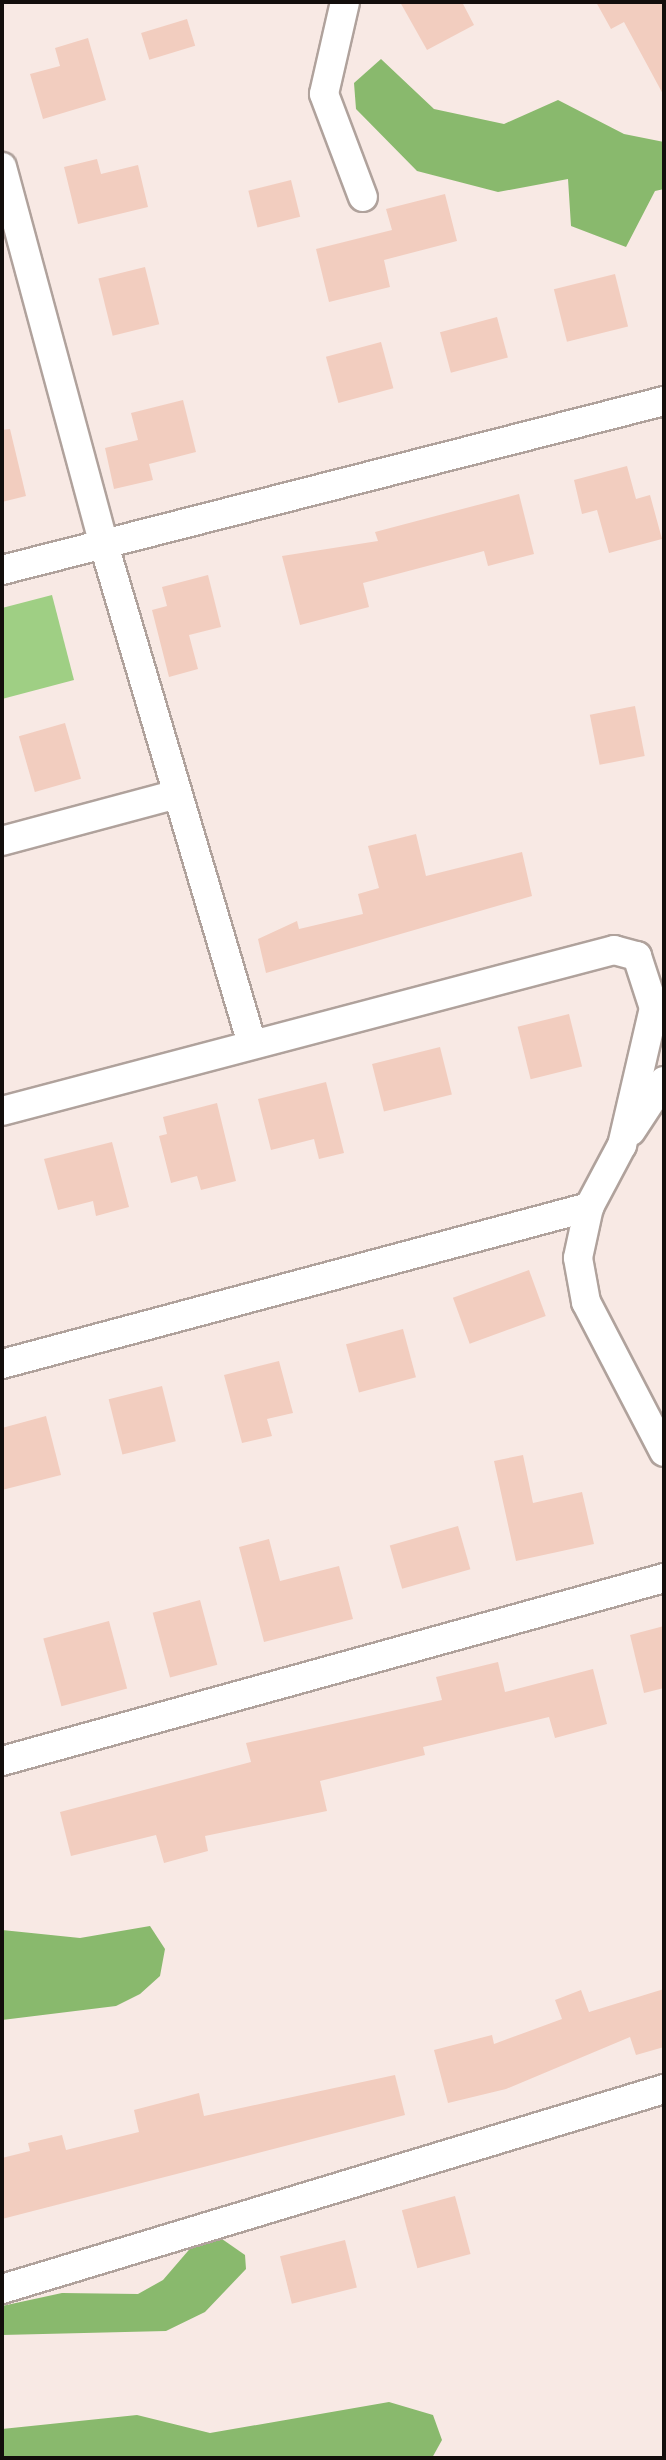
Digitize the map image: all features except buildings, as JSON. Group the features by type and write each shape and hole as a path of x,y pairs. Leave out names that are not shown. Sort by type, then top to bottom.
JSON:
{"street":[{"path":"345,2 324,94 363,197"},
{"path":"2,167 104,545 252,1044"},
{"path":"2,570 664,401"},
{"path":"2,841 177,794"},
{"path":"2,1111 614,950 637,956 654,1008 622,1145"},
{"path":"664,1081 622,1145 589,1207 578,1258 586,1302 664,1452"},
{"path":"2,1364 589,1207"},
{"path":"2,1761 664,1578"},
{"path":"2,2289 664,2089"}],"green space":[{"path":"381,59 434,109 504,124 558,100 624,134 664,142 664,189 655,191 626,247 571,226 568,179 498,192 417,171 356,109 354,83"},
{"path":"52,595 74,680 2,699 2,608"},
{"path":"150,1926 165,1949 160,1976 140,1994 116,2006 2,2020 2,1930 80,1938"},
{"path":"222,2239 245,2255 246,2269 205,2312 166,2331 2,2335 2,2306 62,2293 138,2294 163,2280 194,2244"},
{"path":"389,2402 433,2415 442,2440 432,2458 2,2458 2,2429 137,2415 210,2433"}]}
